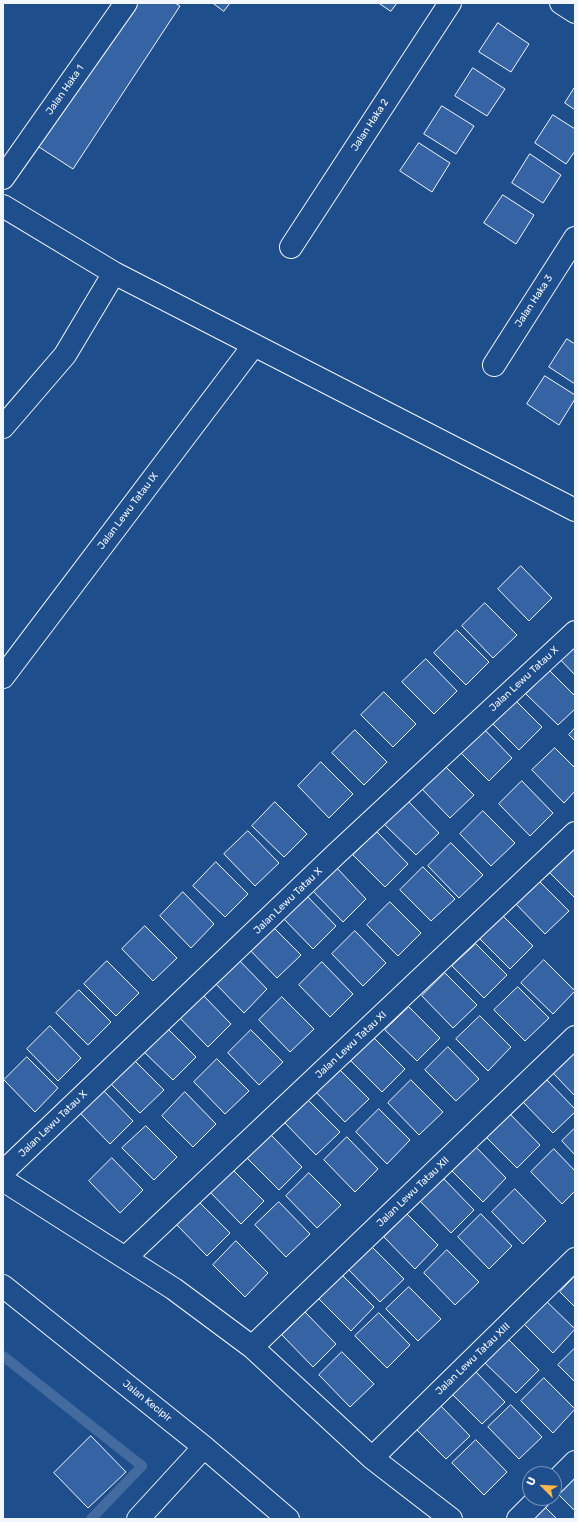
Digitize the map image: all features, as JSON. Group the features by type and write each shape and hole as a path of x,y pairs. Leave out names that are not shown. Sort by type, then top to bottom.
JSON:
{"street":[{"name":"Jalan Haka 1","path":"3,178 126,3"},
{"name":"Jalan Haka 2","path":"291,247 450,3"},
{"path":"561,3 575,12"},
{"path":"3,206 114,273 575,510"},
{"name":"Jalan Haka 3","path":"494,365 575,238"},
{"path":"3,427 65,355 114,273"},
{"name":"Jalan Lewu Tatau IX","path":"3,677 254,345"},
{"name":"Jalan Lewu Tatau X","path":"3,1172 341,850 575,632"},
{"name":"Jalan Lewu Tatau XI","path":"126,1257 575,834"},
{"name":"Jalan Lewu Tatau XII","path":"252,1348 575,1038"},
{"path":"3,1180 174,1289 252,1348 372,1458 451,1519"},
{"name":"Jalan Lewu Tatau XIII","path":"372,1458 575,1259"},
{"name":"Jalan Kecipir","path":"3,1286 204,1447 288,1519"},
{"path":"138,1519 204,1447"},
{"path":"562,1475 575,1462"},
{"path":"518,1519 531,1506"}],"building":[{"path":"129,3 175,3 180,6 73,169 36,145"},
{"path":"213,3 230,3 224,11"},
{"path":"379,3 397,3 391,11"},
{"path":"498,23 529,44 511,72 479,52"},
{"path":"473,68 505,89 487,116 455,96"},
{"path":"575,87 575,110 565,103"},
{"path":"442,106 474,126 456,154 424,134"},
{"path":"553,115 575,129 575,151 566,164 535,143"},
{"path":"419,143 450,163 432,192 400,171"},
{"path":"530,154 561,175 543,203 512,183"},
{"path":"503,195 534,215 516,244 484,223"},
{"path":"567,339 575,344 575,384 549,367"},
{"path":"545,376 575,395 575,399 559,425 527,404"},
{"path":"521,566 552,598 529,621 498,589"},
{"path":"485,603 517,635 493,658 462,626"},
{"path":"457,630 489,662 466,685 434,653"},
{"path":"575,635 575,675 555,654"},
{"path":"426,659 457,691 434,714 402,682"},
{"path":"550,671 575,696 575,709 558,725 526,694"},
{"path":"384,692 416,724 393,747 361,715"},
{"path":"510,695 542,727 519,750 487,718"},
{"path":"481,726 512,758 489,781 457,749"},
{"path":"575,728 575,741 569,735"},
{"path":"355,730 387,762 364,785 332,753"},
{"path":"555,748 575,768 575,791 564,803 532,770"},
{"path":"321,762 353,794 329,818 298,786"},
{"path":"442,763 474,795 450,818 419,786"},
{"path":"522,781 553,813 530,836 499,804"},
{"path":"408,801 439,833 416,855 384,824"},
{"path":"275,802 307,834 284,857 252,826"},
{"path":"483,811 515,843 491,866 460,834"},
{"path":"248,831 279,863 255,886 224,854"},
{"path":"377,832 408,864 385,887 353,855"},
{"path":"451,843 483,875 459,898 428,866"},
{"path":"572,848 575,851 575,898 548,871"},
{"path":"216,862 248,894 225,917 193,886"},
{"path":"336,867 366,899 343,922 312,890"},
{"path":"423,867 455,899 431,921 400,890"},
{"path":"537,879 569,911 545,934 514,902"},
{"path":"183,892 214,924 191,948 160,916"},
{"path":"305,894 336,926 313,949 282,917"},
{"path":"390,902 421,933 398,956 367,925"},
{"path":"502,915 533,946 510,969 479,938"},
{"path":"269,923 301,955 277,978 246,946"},
{"path":"145,926 177,958 153,981 122,949"},
{"path":"355,931 386,963 363,986 332,954"},
{"path":"476,944 507,975 484,998 452,966"},
{"path":"236,957 267,989 244,1013 213,981"},
{"path":"544,960 575,991 553,1014 521,983"},
{"path":"107,961 139,993 116,1016 84,984"},
{"path":"322,962 353,994 330,1017 299,985"},
{"path":"445,973 477,1005 453,1028 422,996"},
{"path":"518,987 549,1018 525,1041 494,1010"},
{"path":"79,990 111,1022 88,1045 56,1013"},
{"path":"200,992 231,1024 208,1047 177,1015"},
{"path":"282,997 314,1029 290,1052 259,1020"},
{"path":"409,1007 440,1038 417,1061 385,1030"},
{"path":"480,1016 511,1047 488,1071 456,1039"},
{"path":"164,1025 196,1057 173,1080 141,1049"},
{"path":"50,1026 81,1058 58,1081 27,1049"},
{"path":"251,1030 283,1062 259,1085 228,1053"},
{"path":"373,1037 405,1069 382,1092 350,1060"},
{"path":"448,1047 479,1079 456,1101 425,1070"},
{"path":"575,1050 575,1096 553,1073"},
{"path":"27,1057 58,1088 35,1112 4,1080"},
{"path":"132,1058 164,1090 140,1113 109,1082"},
{"path":"217,1059 249,1091 225,1114 194,1082"},
{"path":"337,1067 369,1099 345,1122 314,1090"},
{"path":"545,1078 575,1109 575,1112 553,1133 522,1101"},
{"path":"411,1080 443,1112 419,1135 388,1103"},
{"path":"102,1089 133,1121 110,1144 79,1112"},
{"path":"185,1092 216,1124 193,1147 162,1116"},
{"path":"308,1100 340,1132 316,1155 285,1123"},
{"path":"379,1109 410,1140 387,1164 356,1132"},
{"path":"509,1113 540,1145 517,1168 485,1136"},
{"path":"146,1126 177,1157 154,1180 122,1148"},
{"path":"575,1128 575,1155 562,1141"},
{"path":"271,1135 302,1167 279,1190 247,1158"},
{"path":"347,1137 378,1169 355,1192 324,1160"},
{"path":"475,1146 506,1178 483,1202 451,1170"},
{"path":"554,1149 575,1171 575,1191 562,1204 531,1172"},
{"path":"112,1158 143,1190 120,1213 89,1181"},
{"path":"232,1169 264,1201 241,1224 210,1192"},
{"path":"309,1173 341,1205 317,1228 286,1196"},
{"path":"443,1178 474,1210 451,1233 420,1201"},
{"path":"515,1189 546,1221 523,1244 492,1212"},
{"path":"199,1202 230,1233 207,1256 176,1224"},
{"path":"279,1202 310,1234 286,1257 255,1225"},
{"path":"407,1214 438,1245 415,1269 384,1237"},
{"path":"481,1214 512,1246 489,1269 458,1237"},
{"path":"236,1241 268,1273 245,1297 213,1265"},
{"path":"372,1247 404,1279 380,1302 349,1270"},
{"path":"447,1250 479,1282 455,1305 424,1273"},
{"path":"342,1275 374,1307 351,1331 319,1299"},
{"path":"575,1276 575,1307 560,1292"},
{"path":"409,1287 441,1319 418,1341 386,1309"},
{"path":"544,1299 575,1329 553,1353 522,1322"},
{"path":"305,1312 336,1344 313,1367 282,1335"},
{"path":"379,1313 410,1345 387,1368 355,1336"},
{"path":"507,1338 539,1370 516,1393 484,1362"},
{"path":"575,1348 575,1382 558,1365"},
{"path":"342,1352 374,1384 350,1407 319,1375"},
{"path":"474,1370 505,1402 482,1424 451,1393"},
{"path":"544,1378 575,1409 553,1433 521,1401"},
{"path":"439,1404 470,1436 446,1459 415,1428"},
{"path":"511,1405 542,1437 519,1459 488,1427"},
{"path":"91,1436 126,1472 88,1508 54,1473"},
{"path":"476,1440 507,1472 484,1495 452,1463"},
{"path":"575,1467 575,1511 562,1498 562,1481"},
{"path":"544,1506 557,1519 531,1519"}],"waterway":[{"path":"3,1356 142,1466 91,1519"}]}
